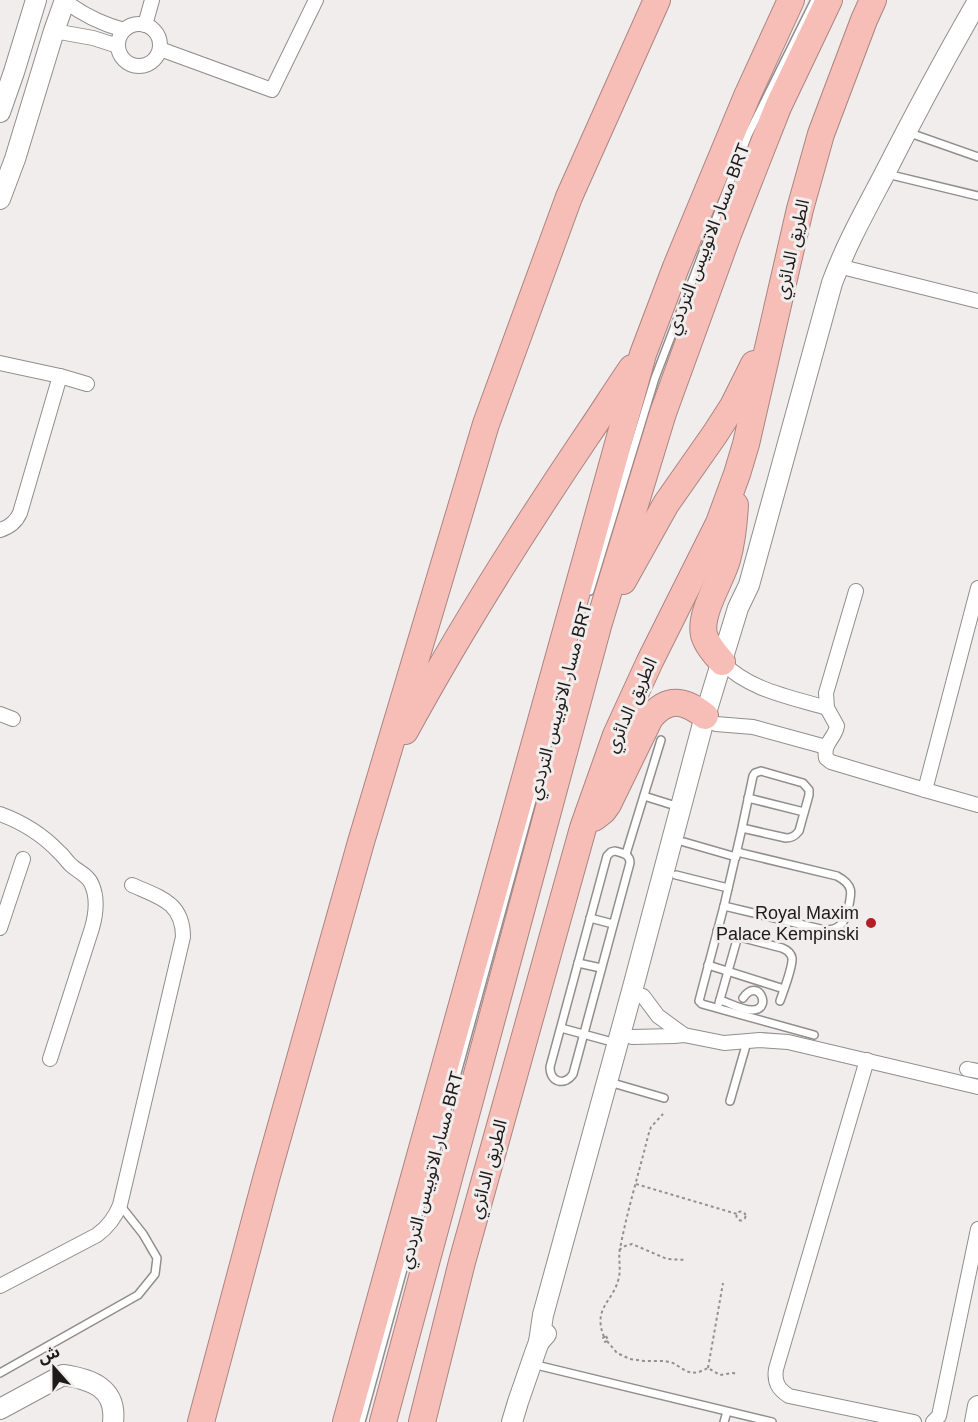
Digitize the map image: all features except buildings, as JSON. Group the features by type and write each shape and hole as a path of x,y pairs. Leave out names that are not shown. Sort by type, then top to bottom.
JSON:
{"highway":[{"path":"201,1422 266,1179 380,777 486,424 569,197 657,0"},
{"path":"346,1422 643,354 676,267 747,96 791,0"},
{"name":"الطريق الدائري","path":"383,1422 598,626 663,413 728,234 778,107 829,0"},
{"name":"الطريق الدائري","path":"422,1422 462,1262 583,828 616,735 719,523 737,474 746,444 800,209 821,134 873,0"},
{"path":"598,626 666,504 733,406 775,319"},
{"path":"380,777 431,683 479,603 559,476 643,354"},
{"path":"726,666 709,645 704,636 704,627 707,609 727,561 734,526 737,474"},
{"path":"583,828 603,812 650,718 659,708 678,703 689,706 710,720"}],"street":[{"path":"0,112 36,0"},
{"path":"145,25 152,0"},
{"path":"160,49 272,90 316,0"},
{"path":"0,199 65,1 93,19 124,30"},
{"path":"638,993 681,808 726,666 740,603 749,585 827,298 838,266 884,174 978,1"},
{"path":"134,25 145,25 155,31 160,49 150,62 135,65 122,56 118,46 120,37 124,30 134,25"},
{"path":"54,31 93,38 118,46"},
{"path":"838,266 978,301"},
{"path":"0,363 87,384"},
{"path":"0,530 11,525 18,517 60,376"},
{"path":"925,790 978,588"},
{"path":"856,591 826,693 827,708 837,726 835,734 826,747 826,758 831,762 978,805"},
{"path":"726,666 755,686 827,708"},
{"path":"0,714 14,719"},
{"path":"710,720 753,727 826,747"},
{"path":"512,1422 539,1342 543,1315 638,993 676,875 710,720"},
{"path":"0,814 30,828 50,843 72,866 87,877 94,894 96,911 92,928 50,1059"},
{"path":"0,928 23,859"},
{"path":"0,1286 98,1235 114,1219 120,1205 183,937 181,922 175,908 162,898 132,885"},
{"path":"638,993 658,1016 684,1035"},
{"path":"624,1040 684,1035 724,1043 760,1040 788,1042 978,1087"},
{"path":"539,1342 547,1332 552,1320 616,1084 624,1040"},
{"path":"867,1060 775,1377 782,1392 789,1396 914,1422"},
{"path":"933,1422 939,1416 978,1229"},
{"path":"0,1409 63,1375 90,1381 104,1390 114,1411 113,1422"},
{"path":"975,1422 978,1406"}],"lane":[{"name":"مسار الاتوبيس الترددي BRT","path":"587,602 655,378 748,135 815,0"},
{"path":"906,131 978,157"},
{"path":"884,174 978,196"},
{"name":"مسار الاتوبيس الترددي BRT","path":"362,1422 568,671"},
{"path":"626,854 661,740"},
{"path":"742,828 786,838 796,835 809,795 806,786 803,783 761,771 753,776 724,906 699,1001 702,1005 814,1035"},
{"path":"644,796 681,808"},
{"path":"748,798 804,812"},
{"path":"684,842 837,876 844,880 852,894 846,919 841,926 833,930 724,906"},
{"path":"615,851 626,854 630,863 584,1034 570,1078 562,1081 556,1080 552,1077 550,1067 590,918 607,856 615,851"},
{"path":"676,875 728,888"},
{"path":"590,918 613,924"},
{"path":"717,931 788,951 792,957 792,964 780,1001"},
{"path":"718,1009 738,936"},
{"path":"578,963 601,968"},
{"path":"708,964 784,989"},
{"path":"720,1000 751,1011 758,1010 762,1005 763,998 759,992 753,990 747,992 743,998"},
{"path":"561,1028 624,1040"},
{"path":"730,1101 747,1042"},
{"path":"616,1084 663,1098"},
{"path":"0,1373 138,1295 155,1274 157,1258 144,1234 120,1205"},
{"path":"531,1364 772,1422"},
{"path":"724,1422 727,1412"}],"path":[{"path":"663,1114 651,1127 619,1251 619,1280 605,1305 600,1327 604,1337 603,1341 607,1341 617,1353 630,1359 673,1363 692,1373 708,1368"},
{"path":"636,1184 737,1214"},
{"path":"619,1251 632,1244 667,1259 686,1260"},
{"path":"708,1368 723,1283"},
{"path":"708,1368 720,1375 738,1374"}],"place":[{"name":"Royal Maxim Palace Kempinski","path":"871,923"}]}
